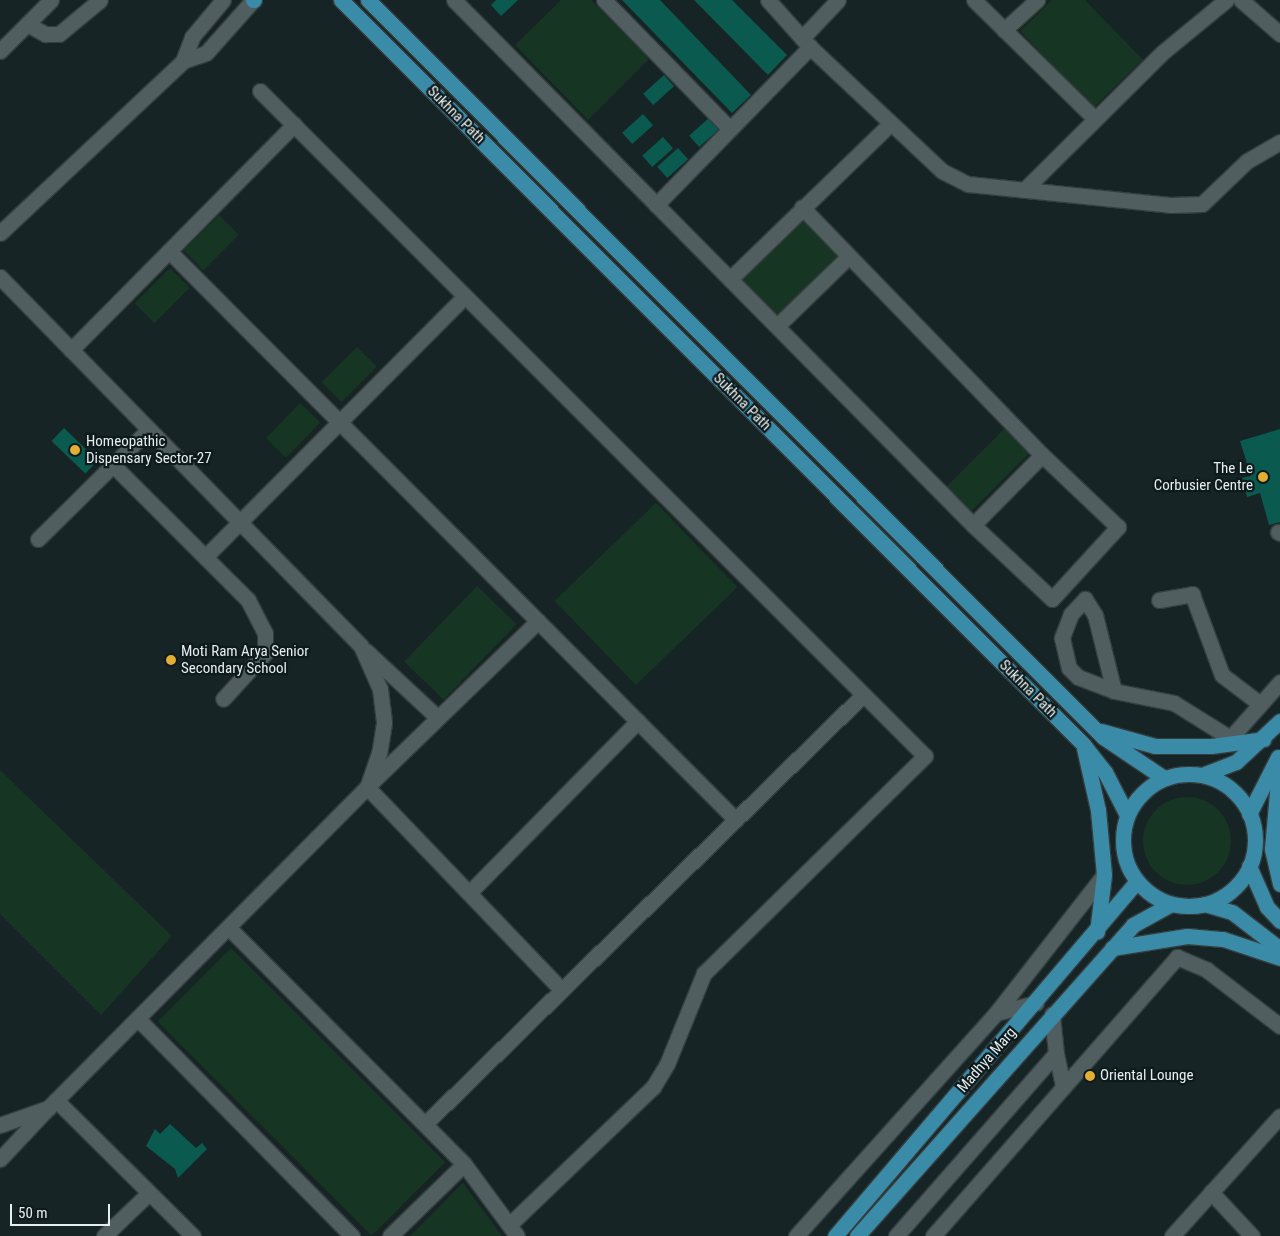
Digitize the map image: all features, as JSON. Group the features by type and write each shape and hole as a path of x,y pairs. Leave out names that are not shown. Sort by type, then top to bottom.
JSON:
{"main road":[{"name":"Sukhna Path","path":"368,0 1095,729 1164,778"},
{"name":"Sukhna Path","path":"340,1 1082,744 1105,772 1127,815"},
{"path":"1280,721 1264,739 1236,762 1202,775 1164,778 1152,784 1127,815 1123,845 1137,881 1151,894 1171,904 1205,904 1232,912 1280,949"},
{"path":"1095,729 1154,746 1264,739"},
{"path":"1082,744 1098,810 1104,875 1097,932"},
{"path":"1249,814 1280,753"},
{"path":"1280,759 1272,849 1280,884"},
{"path":"1202,775 1227,786 1249,814 1254,837 1249,866 1229,893 1205,904"},
{"path":"1249,866 1267,907 1280,921"},
{"name":"Madhya Marg","path":"835,1236 1097,932 1137,881"},
{"name":"Madhya Marg","path":"857,1236 1052,1014 1133,925 1171,904"},
{"path":"1112,948 1186,936 1223,939 1280,958"}],"street":[{"path":"0,51 51,0"},
{"path":"27,24 45,34 58,34 100,0"},
{"path":"183,61 192,37 223,0"},
{"path":"0,233 183,61 206,53 253,0"},
{"path":"454,0 973,525 1052,599 1118,527 1042,455 802,207"},
{"path":"604,0 730,129"},
{"path":"768,0 806,42 942,171 968,184 1170,205 1202,204 1247,161 1279,142"},
{"path":"656,204 730,129 806,42 838,0"},
{"path":"974,0 1094,118"},
{"path":"1004,30 1037,0"},
{"path":"1024,190 1094,118 1163,52 1226,0"},
{"path":"1241,0 1280,34"},
{"path":"230,928 464,1164 513,1230 653,1087 667,1064 704,973 925,756 260,91"},
{"path":"730,279 890,123"},
{"path":"71,350 294,125"},
{"path":"168,251 736,820"},
{"path":"776,326 849,256"},
{"path":"0,277 361,646 438,718"},
{"path":"205,557 465,296"},
{"path":"38,539 149,430"},
{"path":"973,525 1042,455"},
{"path":"113,465 248,600 265,633 266,653 223,699"},
{"path":"1159,600 1192,594 1222,675 1260,704"},
{"path":"1114,691 1095,615 1085,599 1065,624 1063,651 1069,668 1078,677 1114,691 1174,703 1227,741 1280,682"},
{"path":"0,1159 52,1104 230,928 367,787 538,621"},
{"path":"361,646 380,689 384,723 379,753 367,787"},
{"path":"425,1124 864,695"},
{"path":"469,893 638,721"},
{"path":"367,787 562,990"},
{"path":"796,1236 996,1013 1104,875"},
{"path":"933,1236 1177,957 1207,970 1280,1026"},
{"path":"996,1013 1036,1003"},
{"path":"1052,1014 1056,1053 1063,1087"},
{"path":"138,1019 352,1236"},
{"path":"896,1236 1056,1053"},
{"path":"0,1126 52,1104"},
{"path":"52,1104 193,1236"},
{"path":"1175,1235 1280,1116"},
{"path":"390,1236 464,1164"},
{"path":"1211,1192 1252,1236"},
{"path":"104,1236 149,1193"}],"green space":[{"path":"561,0 591,0 649,59 588,120 515,45"},
{"path":"1052,0 1085,0 1143,60 1093,108 1020,31"},
{"path":"219,215 239,235 203,270 184,250"},
{"path":"802,216 841,256 775,319 737,279"},
{"path":"170,268 190,288 154,323 135,303"},
{"path":"357,347 377,367 341,402 322,382"},
{"path":"300,403 320,422 286,458 266,438"},
{"path":"1005,428 1030,453 970,513 945,488"},
{"path":"656,503 737,587 636,685 555,601"},
{"path":"477,586 517,624 444,700 404,662"},
{"path":"0,770 172,936 101,1015 0,914"},
{"path":"1187,797 1204,801 1218,810 1227,824 1231,841 1227,858 1218,872 1204,881 1187,885 1170,881 1156,872 1147,858 1143,841 1147,824 1156,810 1170,801"},
{"path":"231,948 445,1162 372,1236 157,1022"},
{"path":"463,1183 502,1236 410,1236"}],"building":[{"path":"496,0 518,0 501,16 491,5"},
{"path":"622,0 660,0 751,95 732,113"},
{"path":"694,0 732,0 787,55 768,75"},
{"path":"664,75 674,86 653,105 643,94"},
{"path":"643,114 653,125 632,144 622,133"},
{"path":"710,117 720,128 699,147 689,136"},
{"path":"663,137 673,148 652,167 642,156"},
{"path":"678,148 688,159 667,178 657,167"},
{"path":"64,428 98,461 85,474 51,441"},
{"name":"The Le Corbusier Centre","path":"1280,429 1280,522 1269,525 1260,493 1247,497 1242,478 1251,476 1240,441"},
{"path":"170,1124 196,1148 202,1143 207,1149 178,1178 175,1169 146,1146 155,1129 160,1134"}],"place":[{"name":"Homeopathic Dispensary Sector-27","path":"75,450"},
{"name":"The Le Corbusier Centre","path":"1263,477"},
{"name":"Moti Ram Arya Senior Secondary School","path":"171,660"},
{"name":"Oriental Lounge","path":"1090,1076"}]}
